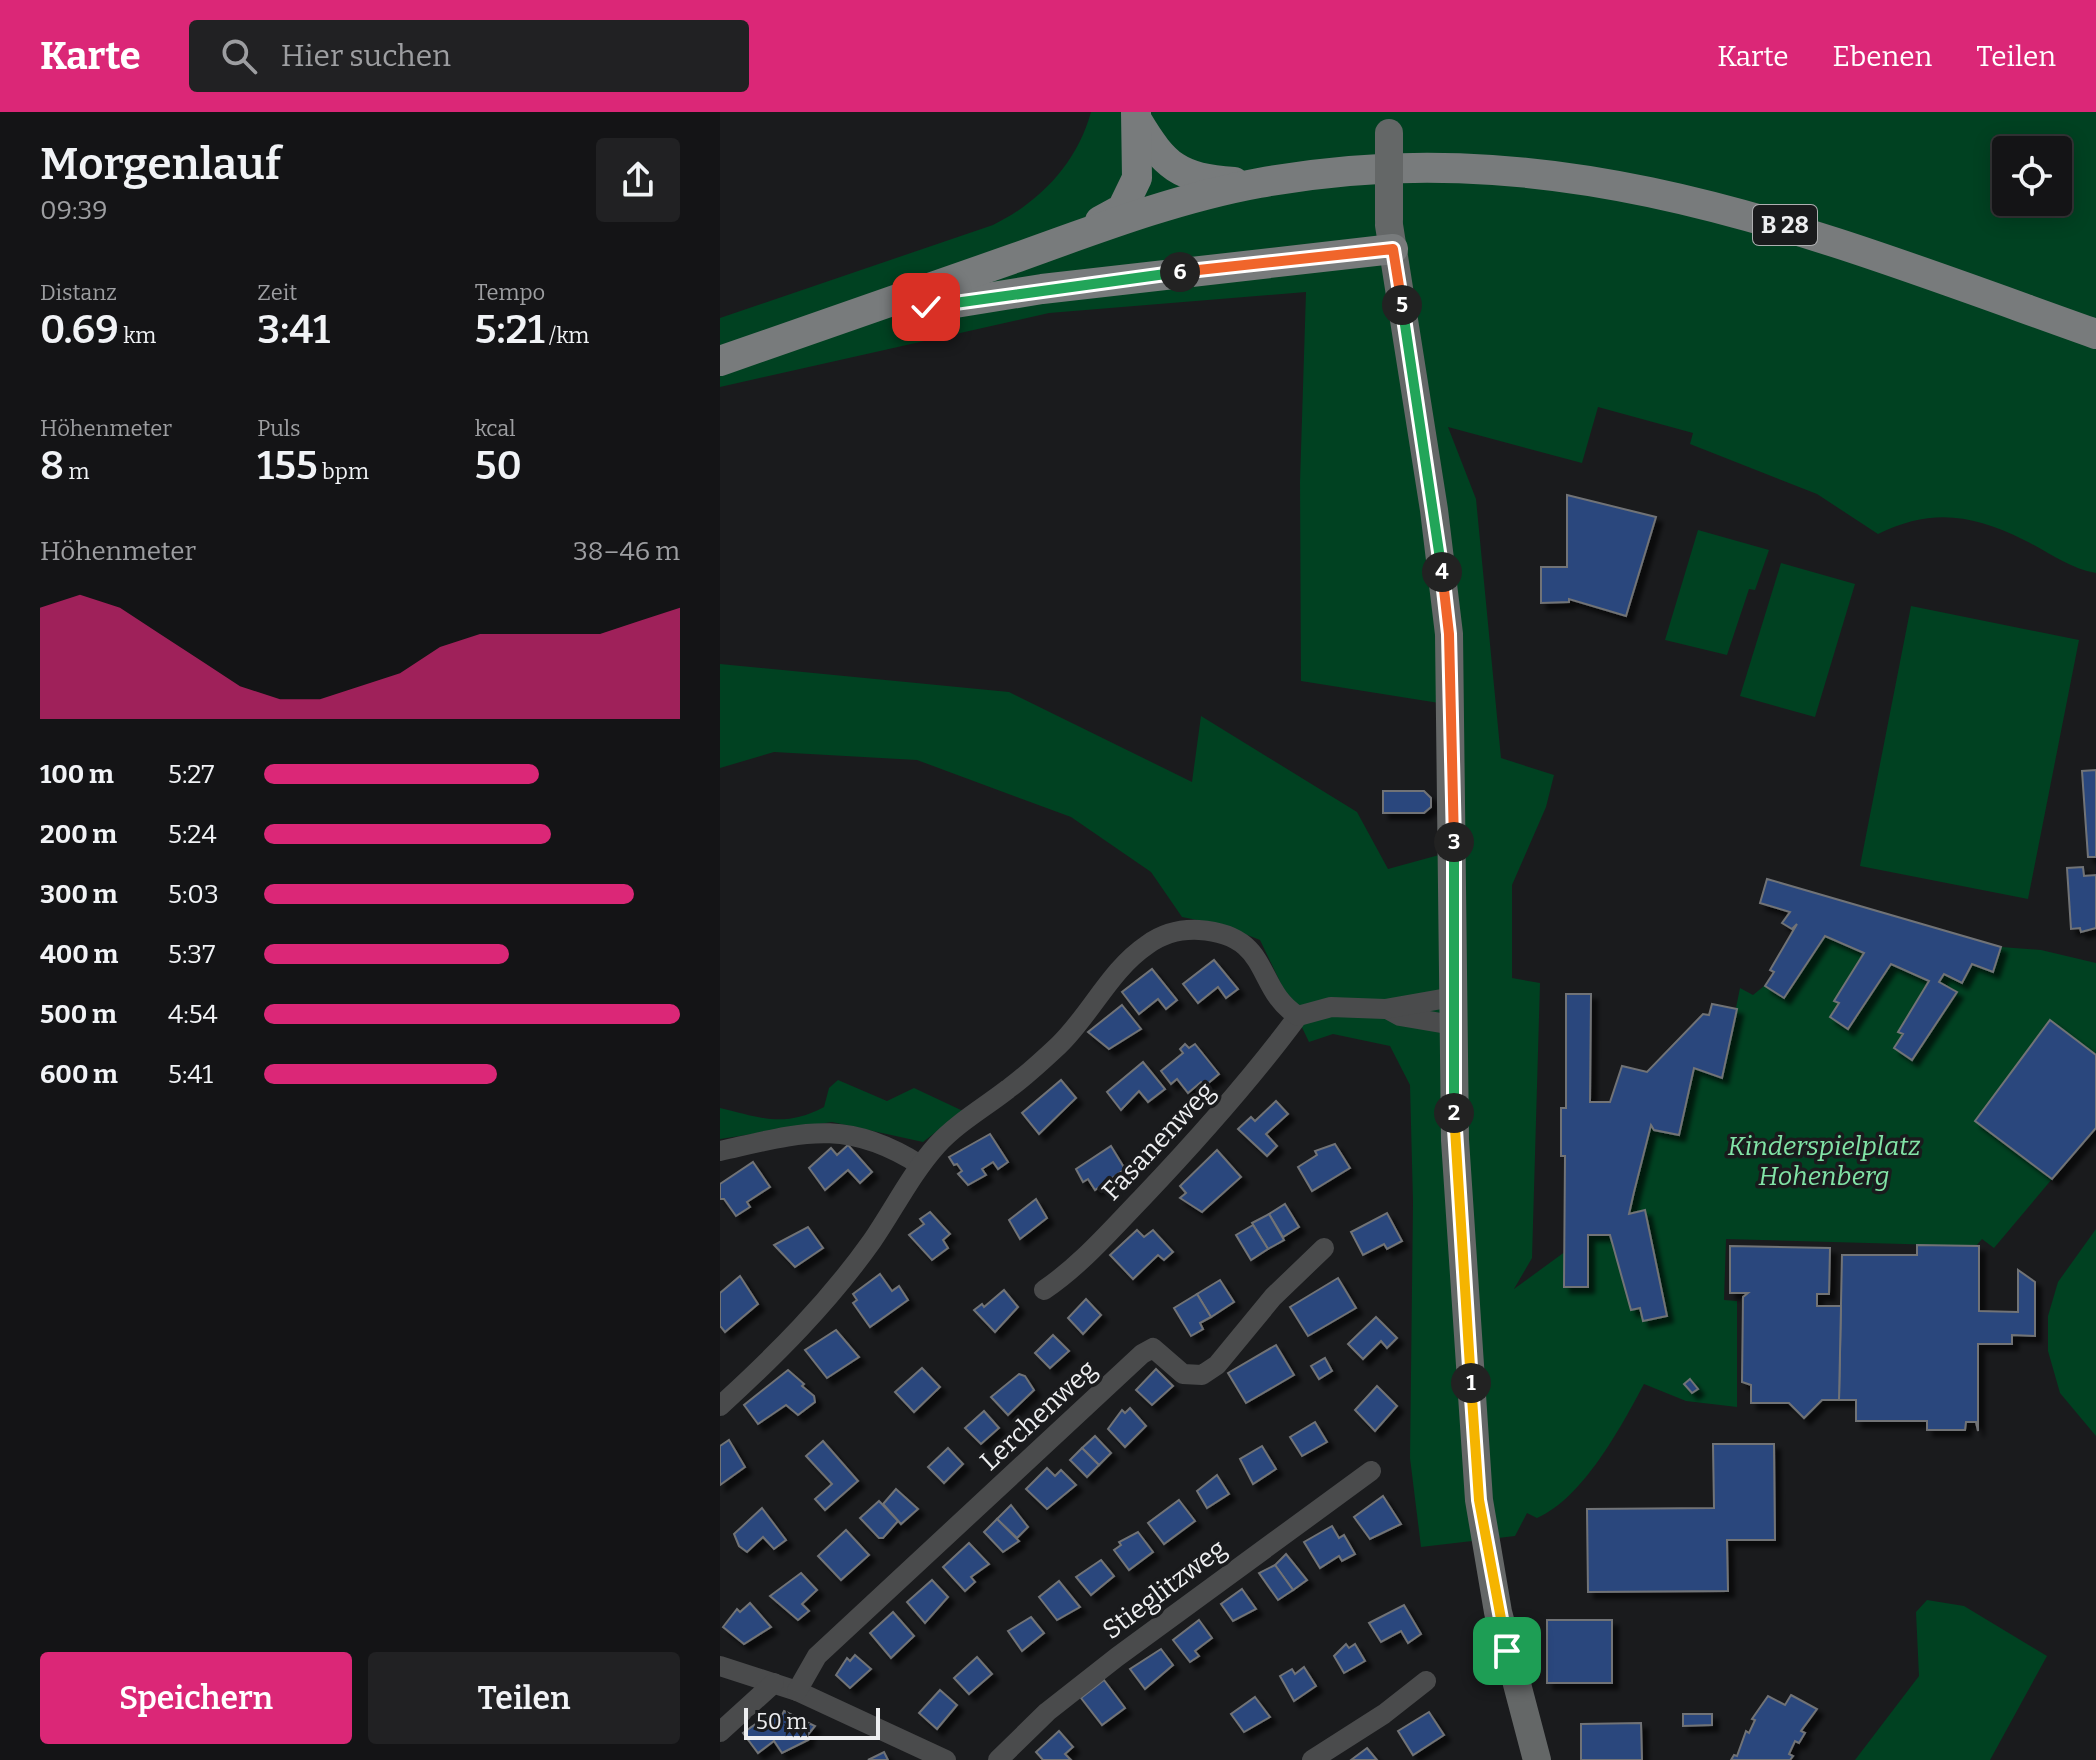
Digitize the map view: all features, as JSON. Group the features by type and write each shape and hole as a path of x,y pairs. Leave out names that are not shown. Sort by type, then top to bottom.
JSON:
{"main road":[{"path":"1059,242 1122,209 1137,178 1136,115"},
{"path":"1136,115 1160,157 1174,168 1199,179 1256,183"},
{"name":"B 28","path":"720,361 1167,206 1256,183 1351,171 1461,168 1531,172 1618,183 1816,235 2096,334"},
{"path":"1137,178 1147,195 1167,206"},
{"path":"766,346 979,297 1391,234"}],"street":[{"path":"1390,122 1391,234 1434,510 1449,634 1454,845 1453,1011 1461,1258 1479,1500 1498,1612 1537,1760"},
{"path":"720,1406 792,1339 826,1300 872,1240 920,1165 940,1142 1011,1088 1061,1042 1122,967 1147,945 1172,932 1199,930 1229,936 1248,947 1263,967 1283,1007 1298,1016 1331,1007 1385,1009 1400,1016 1453,1011"},
{"name":"Fasanenweg","path":"1044,1290 1073,1270 1161,1178 1252,1078 1298,1016"},
{"path":"720,1151 834,1131 862,1135 920,1165"},
{"name":"Lerchenweg","path":"797,1691 817,1656 1142,1354 1153,1348 1183,1374 1202,1375 1217,1365 1273,1297 1324,1248"},
{"name":"Stieglitzweg","path":"998,1760 1047,1712 1117,1657 1371,1471"},
{"path":"720,1666 797,1691 946,1760"},
{"path":"1312,1760 1384,1714 1426,1681"},
{"path":"720,1732 774,1683"}],"green space":[{"name":"Kinderspielplatz Hohenberg","path":"1091,112 2096,112 2096,573 2068,564 2005,531 1969,520 1916,520 1878,534 1817,494 1690,444 1693,433 1598,407 1582,463 1448,427 1476,499 1501,758 1554,775 1546,807 1512,885 1512,978 1540,983 1532,1258 1514,1289 1588,1235 1610,1235 1631,1310 1640,1308 1644,1210 1629,1214 1651,1125 1655,1126 1694,1068 1722,1077 1740,988 1753,995 1825,936 1864,953 1834,1001 1839,1003 1830,1017 1848,1029 1891,964 1929,981 1898,1032 1903,1034 1894,1048 1912,1060 1957,992 1939,982 1944,974 1962,983 1972,964 1993,972 2001,947 2041,950 2096,963 2096,1055 2050,1021 1975,1120 2052,1179 1994,1248 1982,1239 1976,1246 1726,1239 1724,1300 1737,1301 1737,1407 1686,1401 1644,1384 1612,1440 1585,1478 1554,1508 1537,1518 1527,1513 1515,1536 1421,1547 1410,1458 1413,1202 1410,1085 1390,1046 1333,1034 1309,1042 1260,940 1222,925 1182,917 1151,872 1071,817 917,760 774,752 720,768 720,664 1009,692 1192,782 1201,716 1357,812 1388,869 1439,855 1439,703 1301,681 1300,482 1306,292 1049,313 720,387 720,318 993,225 1041,193 1076,148"},
{"path":"1698,530 1769,550 1755,590 1749,589 1727,655 1665,640"},
{"path":"1781,563 1855,584 1815,717 1740,696"},
{"path":"1911,606 2079,640 2028,899 1860,866"},
{"path":"838,1080 887,1101 914,1088 963,1111 923,1142 832,1122 720,1139 720,1108 773,1119 797,1117 824,1107 829,1088"},
{"path":"2096,1229 2096,1436 2060,1393 2048,1351 2048,1316 2058,1282"},
{"path":"1927,1600 1964,1606 2047,1656 1990,1760 1855,1760 1919,1676 1916,1612"}],"building":[{"path":"1567,495 1656,517 1626,616 1569,599 1569,602 1541,603 1541,567 1567,567"},
{"path":"2096,770 2096,857 2088,857 2082,771"},
{"path":"1383,791 1424,791 1431,798 1431,807 1424,813 1383,813"},
{"path":"2083,867 2084,876 2096,875 2096,928 2081,932 2080,928 2071,929 2067,868"},
{"path":"1767,879 2001,947 1993,972 1972,964 1962,983 1944,974 1939,982 1957,992 1912,1060 1894,1048 1903,1034 1898,1032 1929,981 1891,964 1848,1029 1830,1017 1839,1003 1834,1001 1864,953 1825,936 1784,998 1765,986 1774,972 1770,970 1797,924 1792,929 1782,923 1790,912 1760,903"},
{"path":"1214,960 1238,989 1226,998 1218,987 1198,1003 1183,984"},
{"path":"1152,969 1177,1000 1166,1009 1158,999 1139,1014 1122,992"},
{"path":"1566,994 1591,994 1590,1102 1610,1102 1622,1066 1647,1072 1703,1014 1709,1015 1712,1004 1737,1009 1722,1078 1694,1068 1679,1135 1654,1130 1651,1125 1634,1192 1629,1214 1645,1210 1667,1316 1643,1321 1640,1308 1631,1310 1610,1235 1588,1235 1588,1287 1564,1287 1565,1156 1561,1156 1561,1108 1566,1108"},
{"path":"1122,1005 1141,1029 1109,1049 1088,1032"},
{"path":"2050,1020 2096,1055 2096,1128 2052,1179 1975,1121"},
{"path":"1185,1044 1189,1048 1195,1044 1219,1074 1205,1086 1201,1082 1188,1093 1177,1079 1171,1084 1161,1071 1183,1053 1180,1049"},
{"path":"1143,1062 1165,1089 1148,1102 1139,1091 1121,1110 1107,1092"},
{"path":"1061,1080 1076,1098 1039,1134 1022,1113"},
{"path":"1276,1101 1288,1114 1266,1134 1277,1146 1267,1156 1238,1129 1251,1117 1255,1121"},
{"path":"990,1134 1008,1162 998,1169 993,1162 982,1169 986,1175 968,1185 958,1174 962,1171 949,1157"},
{"path":"1335,1144 1350,1168 1312,1191 1298,1167 1317,1155 1315,1151"},
{"path":"848,1145 872,1172 860,1183 848,1170 825,1190 809,1168 831,1148 837,1155"},
{"path":"1111,1146 1125,1169 1095,1190 1088,1179 1083,1182 1076,1169"},
{"path":"1217,1150 1241,1177 1202,1212 1180,1198 1186,1193 1180,1186"},
{"path":"753,1162 770,1187 747,1202 750,1207 736,1216 724,1199 720,1199 720,1184"},
{"path":"1036,1199 1047,1218 1020,1239 1009,1220"},
{"path":"1285,1204 1299,1227 1283,1237 1269,1214"},
{"path":"930,1212 950,1234 943,1240 948,1248 932,1260 909,1235 924,1224 920,1219"},
{"path":"1387,1213 1402,1241 1387,1249 1384,1244 1363,1255 1351,1232"},
{"path":"1269,1214 1284,1240 1268,1249 1252,1223"},
{"path":"1253,1225 1268,1249 1251,1260 1236,1235"},
{"path":"808,1227 823,1248 795,1267 774,1245"},
{"path":"1137,1230 1144,1237 1153,1230 1173,1252 1164,1260 1158,1255 1133,1279 1110,1255"},
{"path":"1917,1245 1979,1246 1979,1311 2018,1312 2018,1270 2035,1282 2035,1336 2012,1335 2012,1344 1978,1344 1978,1431 1976,1422 1966,1422 1965,1430 1927,1430 1927,1421 1856,1421 1856,1400 1839,1400 1842,1255 1917,1255"},
{"path":"1730,1246 1830,1248 1829,1294 1817,1294 1817,1306 1841,1306 1839,1400 1822,1400 1804,1418 1789,1403 1751,1403 1751,1385 1742,1382 1743,1297 1748,1293 1730,1293"},
{"path":"880,1274 892,1291 899,1286 908,1300 870,1327 853,1303 857,1300 853,1294"},
{"path":"740,1276 758,1304 725,1332 720,1326 720,1293"},
{"path":"1338,1278 1356,1308 1308,1336 1290,1307"},
{"path":"1220,1280 1234,1302 1211,1317 1197,1294"},
{"path":"1004,1290 1018,1307 995,1332 974,1310 982,1304 984,1307"},
{"path":"1197,1294 1211,1317 1200,1323 1203,1329 1191,1336 1174,1308"},
{"path":"1086,1299 1101,1315 1083,1334 1068,1318"},
{"path":"1376,1317 1397,1338 1387,1348 1381,1341 1363,1359 1348,1344"},
{"path":"836,1330 859,1357 827,1378 805,1350"},
{"path":"1053,1335 1069,1351 1050,1368 1035,1353"},
{"path":"1276,1345 1294,1375 1246,1403 1228,1373"},
{"path":"1325,1358 1332,1371 1319,1379 1311,1366"},
{"path":"922,1368 940,1387 914,1412 895,1392"},
{"path":"1156,1369 1173,1386 1152,1405 1136,1390"},
{"path":"788,1370 804,1384 802,1386 814,1396 815,1402 798,1415 786,1405 758,1424 744,1405"},
{"path":"1019,1374 1025,1376 1034,1390 1008,1415 991,1397"},
{"path":"1690,1379 1698,1389 1692,1393 1684,1384"},
{"path":"1377,1386 1397,1406 1375,1431 1355,1410"},
{"path":"1130,1408 1146,1426 1125,1447 1108,1429 1122,1410 1125,1413"},
{"path":"984,1411 999,1428 981,1444 965,1428"},
{"path":"1315,1422 1327,1442 1302,1456 1290,1437"},
{"path":"1095,1436 1111,1453 1099,1465 1082,1448"},
{"path":"729,1440 745,1467 720,1485 720,1446"},
{"path":"823,1441 858,1481 825,1510 815,1499 832,1484 806,1456"},
{"path":"1713,1444 1774,1444 1775,1540 1727,1540 1728,1591 1588,1592 1587,1509 1714,1508"},
{"path":"1262,1446 1276,1469 1253,1484 1240,1459"},
{"path":"948,1448 963,1464 944,1483 928,1467"},
{"path":"1082,1448 1099,1465 1087,1477 1070,1460"},
{"path":"1047,1468 1055,1476 1061,1470 1076,1485 1047,1509 1026,1489"},
{"path":"1217,1475 1229,1494 1207,1508 1197,1491"},
{"path":"896,1489 918,1509 901,1524 883,1504"},
{"path":"1383,1496 1401,1524 1370,1539 1354,1517"},
{"path":"1179,1500 1195,1521 1164,1544 1148,1523"},
{"path":"879,1501 898,1521 883,1538 879,1538 860,1518"},
{"path":"1011,1505 1028,1527 1017,1538 997,1519"},
{"path":"762,1508 786,1540 774,1549 763,1537 747,1552 739,1546 734,1534"},
{"path":"997,1519 1019,1541 1003,1552 984,1532"},
{"path":"1332,1526 1339,1538 1344,1535 1355,1554 1342,1561 1339,1556 1320,1568 1304,1542"},
{"path":"846,1530 869,1555 841,1580 818,1556"},
{"path":"1138,1532 1153,1552 1129,1570 1114,1550 1121,1545 1119,1542"},
{"path":"969,1543 989,1564 971,1577 975,1582 965,1591 943,1567"},
{"path":"1286,1554 1307,1580 1293,1590 1275,1565"},
{"path":"1101,1560 1114,1576 1091,1595 1076,1577"},
{"path":"1275,1565 1293,1590 1278,1600 1259,1573"},
{"path":"801,1573 817,1590 802,1604 809,1611 798,1620 770,1596"},
{"path":"932,1580 948,1597 925,1623 907,1602"},
{"path":"1059,1581 1080,1607 1057,1620 1039,1597"},
{"path":"1242,1589 1256,1609 1233,1621 1221,1604"},
{"path":"750,1603 771,1627 744,1644 723,1627 737,1609 740,1612"},
{"path":"1404,1605 1421,1634 1408,1643 1401,1631 1381,1642 1369,1623"},
{"path":"893,1612 914,1636 891,1658 870,1633"},
{"path":"1031,1617 1044,1633 1022,1651 1008,1631"},
{"path":"1199,1620 1212,1638 1195,1651 1199,1656 1190,1662 1173,1640"},
{"path":"1547,1620 1612,1620 1612,1683 1547,1683"},
{"path":"1346,1644 1349,1648 1355,1644 1365,1661 1344,1673 1334,1656"},
{"path":"1161,1649 1173,1665 1145,1689 1130,1669"},
{"path":"855,1655 871,1669 850,1688 836,1675 847,1658 850,1661"},
{"path":"977,1657 992,1674 969,1694 954,1678"},
{"path":"1304,1667 1316,1686 1294,1701 1280,1676 1292,1669 1295,1674"},
{"path":"1104,1680 1125,1708 1102,1725 1081,1698"},
{"path":"940,1690 957,1705 937,1729 919,1713"},
{"path":"1791,1695 1817,1709 1801,1731 1805,1733 1799,1743 1795,1741 1789,1754 1793,1756 1790,1760 1731,1760 1734,1755 1737,1756 1746,1731 1749,1733 1755,1720 1752,1719 1768,1696 1785,1705"},
{"path":"1255,1697 1270,1717 1244,1732 1231,1714"},
{"path":"784,1711 815,1726 806,1737 808,1740 782,1753 774,1741 758,1753 743,1733 771,1713 782,1715"},
{"path":"1429,1712 1444,1735 1413,1755 1398,1731"},
{"path":"1683,1714 1712,1714 1712,1725 1683,1726"},
{"path":"1641,1723 1642,1760 1581,1760 1581,1724"},
{"path":"1059,1731 1073,1747 1065,1754 1071,1760 1043,1760 1036,1752"},
{"path":"1367,1748 1377,1760 1351,1760"},
{"path":"884,1752 888,1760 868,1760"}],"route":[{"path":"926,307 1042,289 1393,249 1434,510 1449,634 1453,738 1455,1140 1461,1258 1479,1500 1507,1651"}]}
